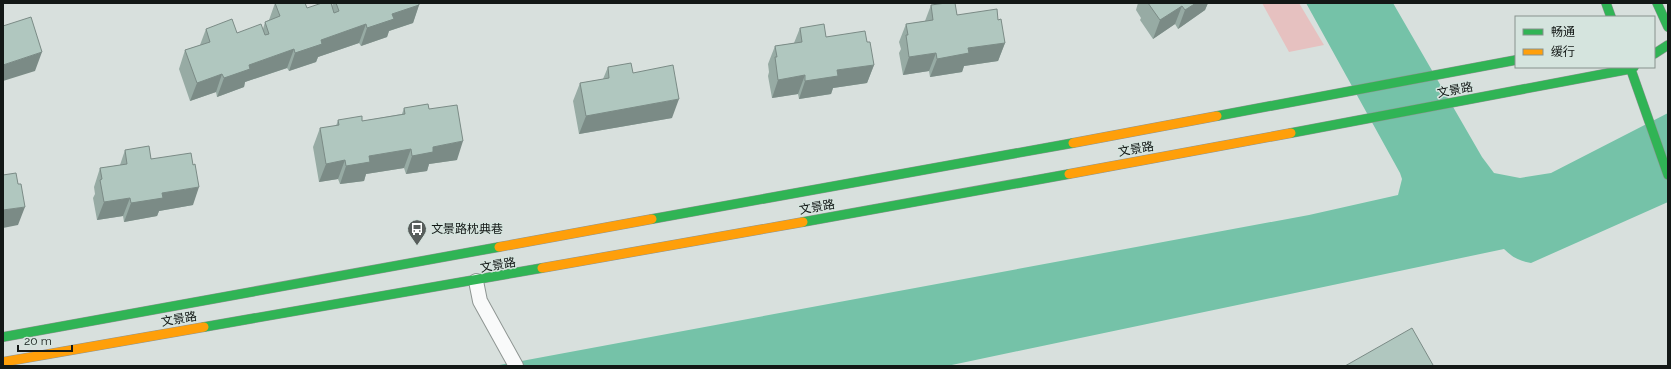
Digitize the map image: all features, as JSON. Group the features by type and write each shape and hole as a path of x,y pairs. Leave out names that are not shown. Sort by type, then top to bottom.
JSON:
{"main road":[{"path":"1606,3 1611,16"},
{"path":"1658,3 1668,27"},
{"path":"1655,41 1668,41"},
{"path":"1655,53 1668,45"},
{"name":"文景路","path":"3,337 1335,95 1515,60"},
{"path":"1631,68 1668,175"},
{"name":"文景路","path":"3,362 476,281 1340,124 1631,68"}],"street":[{"path":"476,281 480,301 516,366"}],"shaded area":[{"path":"1262,3 1299,3 1324,45 1289,52"},
{"path":"1306,3 1393,3 1482,157 1494,173 1520,178 1551,173 1668,113 1668,202 1531,263 1516,258 1504,249 947,366 494,366 1309,215 1398,195 1402,179 1400,173"}],"building":[{"path":"275,3 305,3 307,8 322,3 331,3 334,13 339,11 336,3 419,3 419,5 392,14 394,19 367,28 366,24 321,40 322,44 295,53 294,49 249,65 250,69 224,78 222,74 197,83 185,50 210,42 206,29 232,19 237,33 261,24 265,35 269,34 265,22 280,16"},
{"path":"955,3 957,15 997,9 998,20 1001,19 1005,43 968,48 969,53 937,59 936,53 909,57 906,24 933,20 931,5"},
{"path":"1148,3 1196,3 1185,10 1182,6 1160,20"},
{"path":"31,17 42,52 3,65 3,26"},
{"path":"824,24 826,37 865,31 867,42 870,42 874,65 837,70 838,76 805,81 805,75 778,80 775,46 802,42 800,28"},
{"path":"631,63 633,73 673,65 679,99 586,116 580,83 609,78 608,67"},
{"path":"428,104 429,109 457,105 463,141 433,147 433,152 412,156 411,149 369,156 370,162 346,166 345,160 326,164 320,128 339,125 338,120 362,116 362,121 405,114 404,108"},
{"path":"149,146 151,159 191,153 193,165 195,164 199,187 162,193 163,198 131,203 130,198 104,202 100,180 102,179 100,168 127,164 125,150"},
{"path":"16,173 18,184 21,184 25,207 3,210 3,175"},
{"path":"1412,328 1433,365 1432,366 1345,366"}],"traffic: fast":[{"path":"1606,3 1611,16"},
{"path":"1657,3 1668,27"},
{"path":"1655,53 1668,45"},
{"path":"1217,116 1515,60"},
{"path":"1630,68 1668,175"},
{"path":"1291,133 1632,68"},
{"path":"652,219 1073,143"},
{"path":"803,222 1069,174"},
{"path":"3,337 499,247"},
{"path":"204,327 542,268"}],"traffic: slow":[{"path":"1073,143 1217,116"},
{"path":"1069,174 1291,133"},
{"path":"499,247 652,219"},
{"path":"542,268 803,222"},
{"path":"3,362 204,327"}],"place":[{"name":"文景路枕典巷","path":"417,246"}]}
